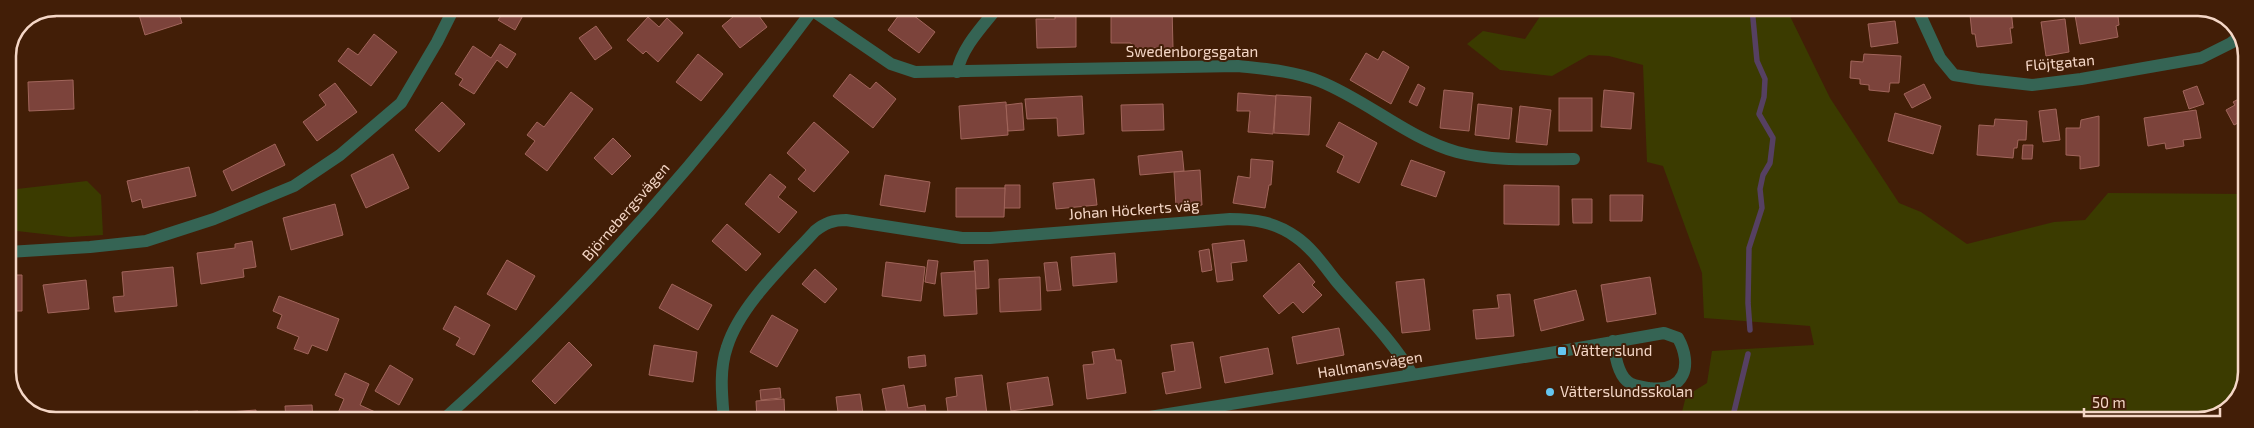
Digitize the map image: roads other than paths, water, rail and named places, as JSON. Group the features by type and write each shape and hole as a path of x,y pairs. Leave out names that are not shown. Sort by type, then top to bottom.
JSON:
{"street":[{"path":"16,252 146,241 214,219 294,186 340,154 401,103 450,16"},
{"name":"Björnebergsvägen","path":"452,412 604,262 709,142 807,16"},
{"name":"Swedenborgsgatan","path":"822,16 891,64 915,72 1038,68 1238,66 1279,70 1319,81 1353,98 1415,135 1458,152 1505,158 1574,159"},
{"path":"957,72 959,63 969,44 991,16"},
{"name":"Flöjtgatan","path":"1921,16 1940,58 1954,75 2032,85 2111,74 2201,58 2235,40"},
{"name":"Johan Höckerts väg","path":"724,412 722,377 726,348 735,328 757,297 801,246 824,223 835,220 846,220 962,238 990,238 1230,219 1253,219 1274,225 1296,237 1400,354 1412,374"},
{"name":"Hallmansvägen","path":"1181,412 1412,374 1562,352 1613,341 1664,333 1678,338 1686,358 1685,370 1680,380 1671,386 1657,389 1642,387 1627,381 1619,367 1613,341"}],"waterway":[{"path":"1750,330 1748,303 1749,248 1762,208 1760,189 1763,175 1770,163 1773,138 1759,114 1764,97 1765,79 1757,61 1753,16"},
{"path":"1734,412 1748,354"}],"place":[{"name":"Vätterslund","path":"1562,351"},
{"name":"Vätterslundsskolan","path":"1550,392"}]}
